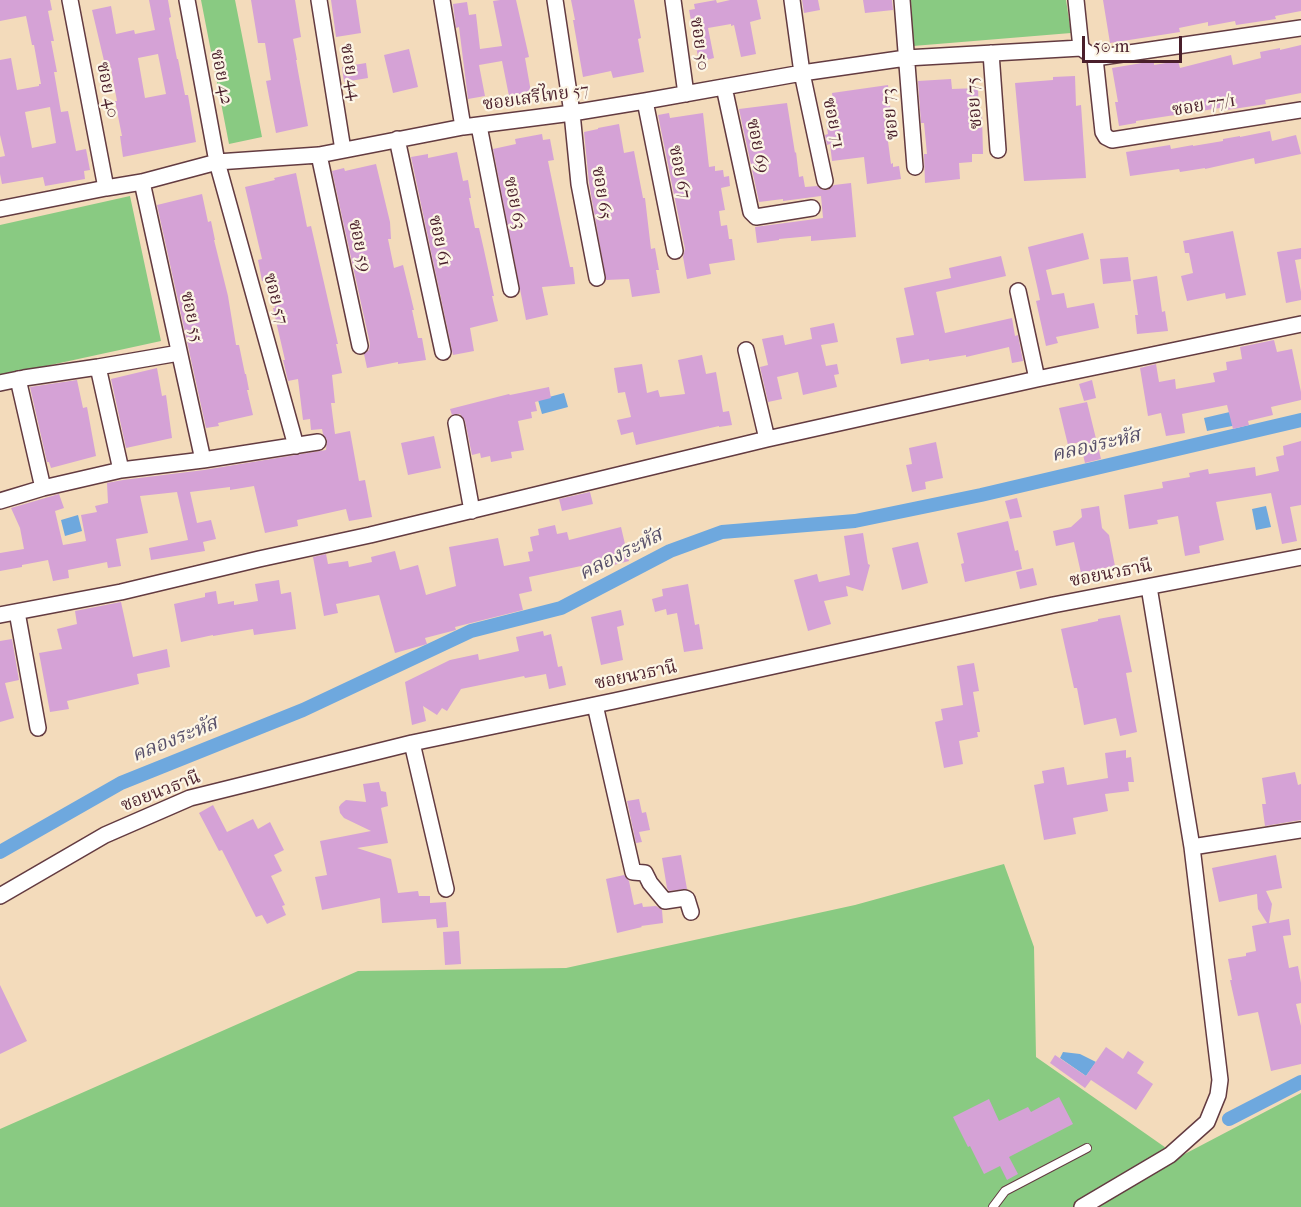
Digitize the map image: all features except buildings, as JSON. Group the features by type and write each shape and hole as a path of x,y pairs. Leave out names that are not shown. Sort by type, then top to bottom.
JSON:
{"street":[{"name":"ซอย 40","path":"70,0 106,188"},
{"name":"ซอย 42","path":"187,0 217,162"},
{"name":"ซอย 44","path":"319,0 344,150"},
{"path":"442,0 463,127"},
{"name":"ซอย 65","path":"555,0 572,113 579,184 597,278"},
{"name":"ซอย 50","path":"674,0 686,94"},
{"name":"ซอย 71","path":"792,0 802,73 825,181"},
{"name":"ซอย 73","path":"902,0 915,167"},
{"path":"1076,0 1081,48 1095,58 1301,28"},
{"name":"ซอยเสรีไทย 57","path":"0,209 142,182 217,162 319,155 463,127 572,113 802,73 906,58 1081,48"},
{"name":"ซอย 75","path":"991,53 998,150"},
{"name":"ซอย 77/1","path":"1095,58 1103,132 1112,140 1301,110"},
{"name":"ซอย 69","path":"724,87 751,212 756,217 812,208"},
{"name":"ซอย 67","path":"645,101 675,251"},
{"name":"ซอย 63","path":"479,126 512,289"},
{"name":"ซอย 61","path":"397,139 443,351"},
{"name":"ซอย 59","path":"319,155 360,346"},
{"name":"ซอย 57","path":"217,162 296,446"},
{"name":"ซอย 55","path":"142,182 202,460"},
{"path":"1018,291 1037,379"},
{"path":"0,615 121,592 370,535 767,439 1037,379 1301,324"},
{"path":"746,350 767,439"},
{"path":"0,383 179,353"},
{"path":"98,367 121,470"},
{"path":"18,379 43,488"},
{"path":"456,423 472,511"},
{"path":"0,501 43,488 121,470 318,442"},
{"name":"ซอยนวธานี","path":"0,896 105,835 190,798 412,743 1053,605 1301,557"},
{"path":"1082,1207 1170,1155 1207,1122 1218,1095 1220,1080 1192,847 1149,587"},
{"path":"17,612 38,728"},
{"path":"595,705 633,872 645,873 665,901 687,899 691,912"},
{"path":"412,743 447,889"},
{"path":"1192,847 1301,830"}],"lane":[{"path":"993,1207 1005,1191 1087,1148"}],"green space":[{"path":"201,0 235,0 262,137 229,144"},
{"path":"911,0 1066,0 1071,33 913,46"},
{"path":"130,196 161,341 0,376 0,225"},
{"path":"1004,864 1034,947 1036,1057 1179,1157 1301,1093 1301,1207 0,1207 0,1129 358,971 566,968 855,905"}],"water":[{"path":"564,393 568,407 542,414 538,400"},
{"path":"1234,411 1237,425 1207,431 1204,418"},
{"path":"1266,506 1271,527 1256,530 1252,509"},
{"path":"78,515 82,531 65,536 61,520"},
{"path":"1063,1052 1080,1054 1096,1062 1086,1076 1060,1058"}],"waterway":[{"name":"คลองระหัส","path":"0,852 121,783 303,710 471,631 561,608 670,551 722,532 855,521 981,495 1301,420"},
{"path":"1229,1119 1301,1082"}]}
